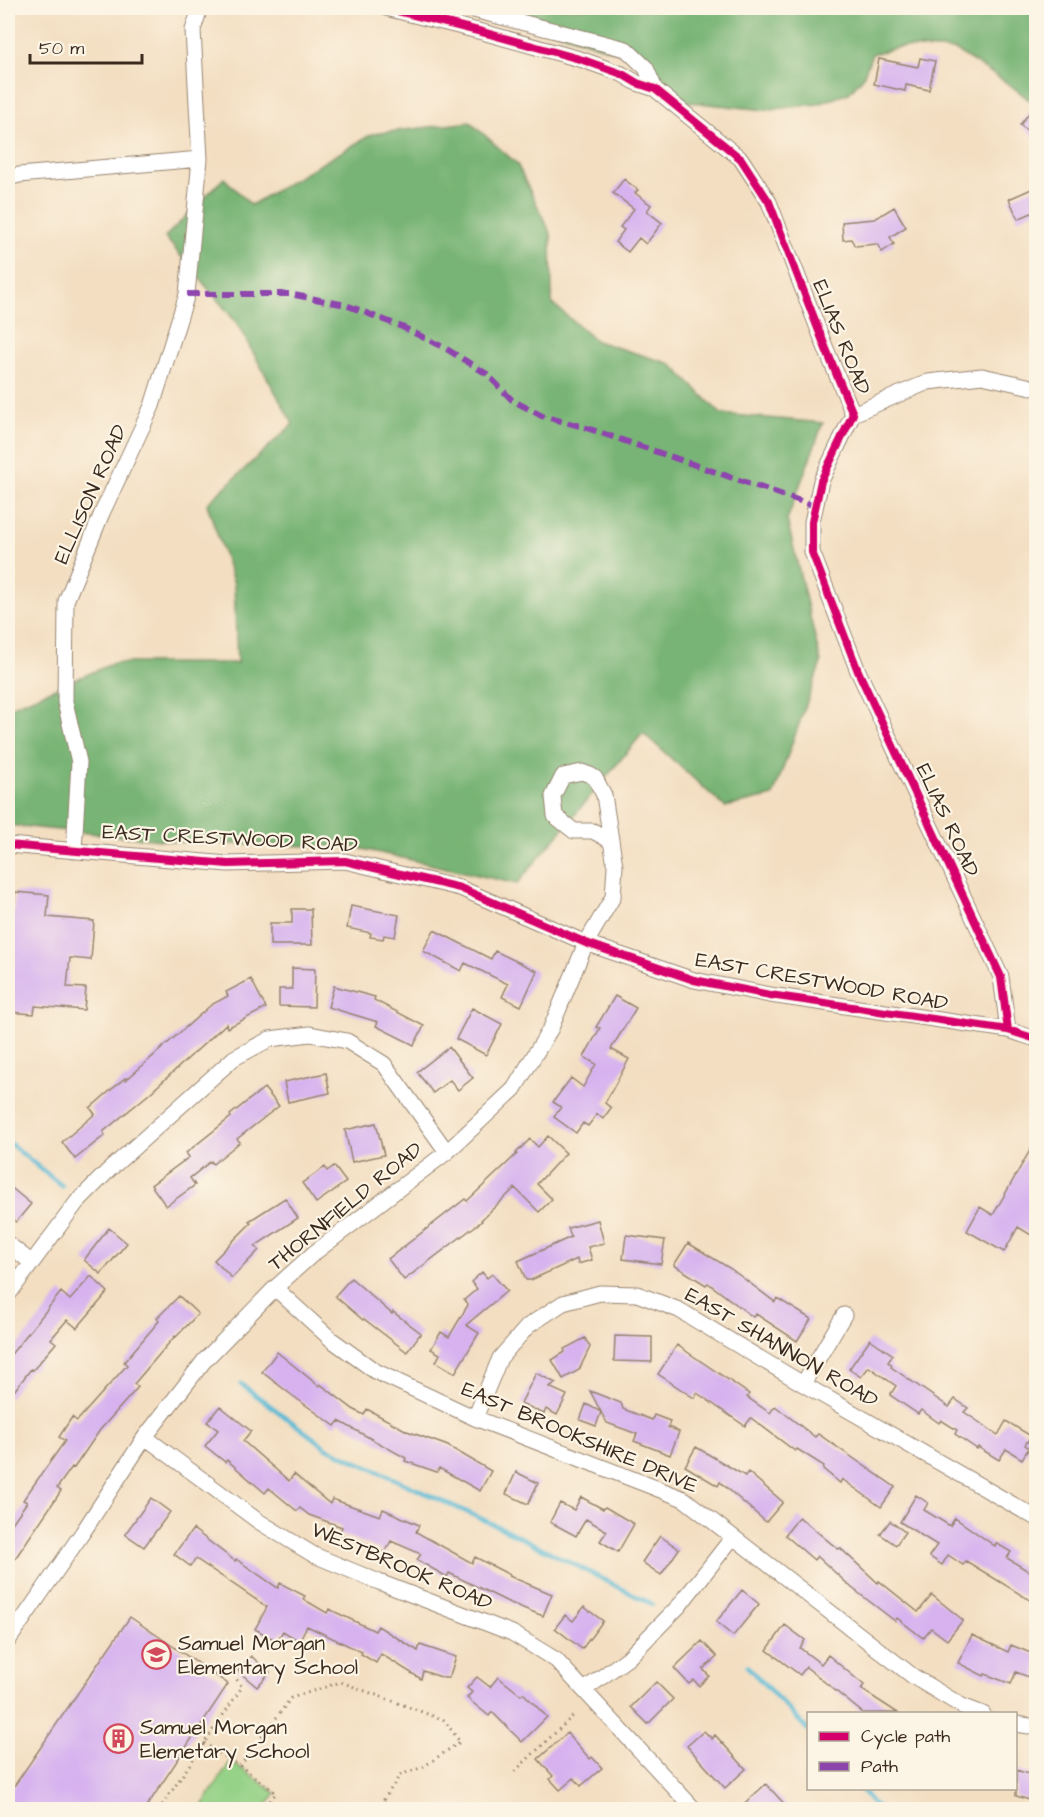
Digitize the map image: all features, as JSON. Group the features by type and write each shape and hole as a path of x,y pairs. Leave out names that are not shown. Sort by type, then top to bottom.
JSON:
{"street":[{"name":"ELLISON ROAD","path":"74,851 79,762 65,702 66,601 102,513 152,406 188,288 200,159 193,30 200,8"},
{"name":"ELIAS ROAD","path":"386,8 583,60 655,89 741,159 769,202 853,414 821,481 812,522 812,552 858,671 1001,977 1008,1030"},
{"name":"ELIAS ROAD","path":"466,8 626,49 646,68 655,89"},
{"path":"8,178 20,175 200,159"},
{"path":"853,414 928,382 982,376 1036,388"},
{"name":"THORNFIELD ROAD","path":"8,1641 83,1532 144,1437 204,1361 275,1288 314,1253 447,1152 514,1089 551,1028 586,943 613,897 615,866 604,795 595,778 582,772 563,776 553,796 555,816 574,831 593,831 611,841"},
{"name":"EAST CRESTWOOD ROAD","path":"8,845 228,864 345,861 460,888 586,943 694,980 781,997 1008,1030 1036,1039"},
{"path":"8,1295 77,1202 109,1170 234,1058 270,1039 310,1034 347,1041 384,1064 447,1152"},
{"path":"8,1244 32,1263"},
{"name":"EAST BROOKSHIRE DRIVE","path":"275,1288 332,1340 375,1371 475,1418 684,1499 914,1677 962,1706 979,1712"},
{"name":"EAST SHANNON ROAD","path":"475,1418 500,1358 528,1326 563,1303 600,1293 637,1294 679,1310 1036,1518"},
{"path":"803,1384 844,1315"},
{"name":"WESTBROOK ROAD","path":"144,1437 258,1521 314,1555 512,1633 556,1660 695,1809"},
{"path":"584,1690 628,1658 679,1606 734,1537"},
{"path":"1017,1724 1036,1727"}],"path":[{"path":"159,1809 242,1687 235,1677"},
{"path":"240,1766 291,1698 341,1682 444,1720 459,1742 423,1767 400,1775 377,1809"},
{"path":"515,1771 575,1714"},
{"path":"204,1743 276,1792 263,1809"}],"green space":[{"path":"483,8 1036,8 1036,105 1009,84 955,50 900,47 872,54 863,77 849,93 817,104 765,110 689,102 668,88 647,62"},
{"path":"470,122 517,164 551,234 552,303 596,341 671,364 721,414 823,423 787,520 821,663 773,796 725,807 643,733 517,884 354,847 192,843 8,825 8,708 114,663 237,663 234,584 207,504 293,424 236,322 165,237 224,178 251,205 372,134"},
{"path":"231,1761 276,1793 263,1809 200,1809"}],"building":[{"path":"920,58 935,61 929,90 906,85 905,91 874,84 879,59 918,67"},
{"path":"1036,104 1036,138 1020,125"},
{"path":"624,179 638,190 635,193 651,205 647,211 662,223 646,244 639,238 628,252 615,242 624,230 620,227 634,209 613,193"},
{"path":"1036,187 1036,211 1018,219 1009,199"},
{"path":"894,207 906,227 890,237 894,244 882,252 877,244 855,246 851,239 843,240 842,222 875,219"},
{"path":"15,892 49,895 47,917 94,921 91,960 70,958 67,987 86,988 84,1010 35,1006 34,1014 8,1012 8,916 13,917"},
{"path":"351,906 399,915 395,937 384,935 383,939 370,937 371,933 347,928"},
{"path":"292,909 311,909 312,945 270,945 270,923 292,923"},
{"path":"434,930 491,959 495,951 537,971 521,1006 502,997 508,984 465,963 461,971 423,951"},
{"path":"292,968 315,969 314,1007 279,1006 279,989 292,989"},
{"path":"251,979 266,1008 227,1028 226,1024 103,1132 105,1135 75,1159 62,1142 95,1114 90,1108 125,1078 126,1080 211,1005 228,996 226,992"},
{"path":"334,986 375,997 374,1000 424,1026 414,1045 376,1026 378,1022 328,1007"},
{"path":"615,996 636,1008 611,1049 629,1059 605,1103 611,1108 603,1119 597,1114 588,1126 583,1123 576,1133 554,1117 561,1107 553,1102 571,1078 583,1087 596,1064 584,1057 600,1028 596,1027"},
{"path":"472,1008 502,1024 486,1055 456,1039"},
{"path":"449,1047 473,1078 458,1090 450,1080 433,1093 417,1072"},
{"path":"326,1073 330,1093 288,1102 284,1082"},
{"path":"264,1088 279,1106 237,1139 240,1142 213,1164 211,1161 190,1178 195,1185 166,1206 151,1185 189,1157 186,1153"},
{"path":"376,1123 384,1155 352,1162 345,1130"},
{"path":"548,1136 566,1153 537,1184 552,1199 539,1212 515,1188 482,1221 404,1280 388,1259 465,1199 467,1201 530,1139 538,1147"},
{"path":"1036,1140 1036,1195 1029,1208 1036,1213 1036,1238 1018,1227 1004,1252 967,1231 980,1207 993,1215"},
{"path":"334,1166 346,1182 316,1203 302,1183 325,1167 327,1171"},
{"path":"8,1185 31,1204 16,1222 8,1215"},
{"path":"285,1198 298,1218 255,1246 259,1250 232,1278 214,1260 251,1223 249,1221"},
{"path":"598,1220 604,1243 588,1247 592,1260 578,1264 577,1259 531,1280 526,1280 518,1261 571,1237 568,1228"},
{"path":"109,1228 127,1243 101,1274 84,1260"},
{"path":"626,1235 665,1240 661,1264 623,1259"},
{"path":"688,1243 731,1269 775,1302 777,1298 811,1319 797,1341 756,1314 753,1317 708,1283 706,1285 674,1265"},
{"path":"482,1272 487,1278 492,1274 507,1291 466,1325 479,1333 455,1373 436,1362 440,1354 431,1349 441,1332 449,1337 468,1305 464,1300 477,1289 471,1282"},
{"path":"91,1276 108,1292 77,1328 67,1320 51,1339 56,1343 33,1370 31,1369 8,1399 8,1358 61,1292 70,1300"},
{"path":"351,1278 392,1314 393,1312 421,1333 407,1352 335,1296"},
{"path":"179,1296 198,1314 175,1336 134,1384 138,1387 100,1430 74,1468 72,1467 57,1488 61,1491 8,1569 8,1529 27,1502 23,1500 65,1441 59,1437 72,1417 77,1421 127,1365 124,1362 159,1321 157,1318"},
{"path":"615,1336 652,1337 652,1362 614,1361"},
{"path":"585,1338 590,1347 579,1370 563,1379 552,1360 565,1352 564,1349"},
{"path":"870,1339 893,1355 888,1362 892,1365 891,1367 949,1407 955,1399 968,1408 964,1412 998,1435 1006,1421 1031,1436 1025,1445 1029,1448 1022,1459 1006,1449 999,1460 978,1447 977,1449 955,1434 957,1430 941,1420 939,1423 921,1410 918,1414 890,1395 896,1386 869,1367 861,1377 849,1369"},
{"path":"677,1345 749,1394 747,1397 770,1413 775,1406 815,1437 818,1434 895,1487 881,1507 842,1479 840,1483 823,1469 824,1466 797,1449 795,1451 751,1418 745,1426 697,1393 694,1398 658,1374"},
{"path":"277,1352 319,1386 320,1384 353,1409 364,1415 367,1409 407,1431 448,1446 491,1471 480,1491 439,1468 437,1472 405,1461 406,1458 339,1421 335,1426 262,1372"},
{"path":"536,1373 556,1383 549,1387 567,1395 557,1415 546,1409 544,1414 521,1403"},
{"path":"590,1391 621,1403 623,1409 652,1420 654,1415 670,1421 668,1427 679,1432 670,1455 634,1441 637,1434 607,1423"},
{"path":"586,1404 601,1412 596,1426 580,1420"},
{"path":"220,1406 251,1431 243,1441 289,1481 294,1474 330,1504 332,1499 380,1516 383,1509 419,1525 416,1532 472,1563 475,1557 509,1576 552,1594 543,1616 508,1602 449,1573 447,1577 417,1560 421,1554 391,1541 385,1553 339,1534 342,1527 309,1515 300,1508 297,1511 269,1488 265,1493 227,1460 225,1462 205,1446 218,1430 207,1422"},
{"path":"696,1447 745,1476 748,1472 783,1502 766,1522 720,1482 718,1486 685,1466"},
{"path":"516,1472 538,1483 528,1504 506,1494"},
{"path":"916,1495 928,1503 924,1510 950,1526 955,1518 995,1546 996,1543 1011,1552 1007,1558 1036,1576 1036,1604 966,1561 963,1565 948,1555 942,1565 929,1556 937,1545 900,1522"},
{"path":"581,1497 603,1509 605,1507 634,1524 618,1552 600,1541 607,1531 586,1519 576,1536 550,1522 560,1503 574,1510"},
{"path":"151,1498 170,1512 144,1547 125,1534"},
{"path":"799,1517 838,1549 840,1548 878,1583 879,1581 918,1612 932,1595 963,1620 947,1640 931,1628 923,1638 897,1618 895,1621 852,1588 817,1556 814,1560 785,1535"},
{"path":"890,1521 905,1532 896,1545 880,1534"},
{"path":"193,1529 235,1561 236,1559 278,1588 280,1583 305,1596 303,1599 327,1613 329,1609 375,1631 378,1626 418,1651 420,1645 456,1657 449,1678 423,1671 421,1679 381,1654 376,1663 361,1654 362,1652 307,1626 299,1641 283,1631 277,1641 255,1629 267,1607 196,1559 190,1566 174,1554"},
{"path":"660,1536 679,1549 661,1575 642,1562"},
{"path":"742,1590 759,1604 733,1636 716,1622"},
{"path":"584,1607 603,1621 582,1649 555,1628 565,1615 573,1621"},
{"name":"Samuel Morgan Elemetary School","path":"130,1617 228,1684 145,1809 8,1809 8,1795"},
{"path":"785,1625 805,1640 800,1648 821,1664 828,1655 864,1685 861,1689 896,1712 862,1712 806,1667 800,1675 767,1650"},
{"path":"972,1635 1008,1652 1011,1645 1036,1655 1036,1680 1016,1672 1011,1684 985,1674 984,1676 958,1663"},
{"path":"702,1641 717,1657 703,1669 709,1676 699,1686 694,1680 689,1684 674,1668"},
{"path":"251,1656 270,1672 257,1687 238,1671"},
{"path":"477,1677 490,1687 498,1677 521,1695 523,1693 547,1717 522,1742 492,1712 489,1716 467,1698 472,1692 467,1688"},
{"path":"656,1682 673,1699 648,1724 631,1707"},
{"path":"704,1731 712,1739 715,1735 746,1769 725,1788 687,1746"},
{"path":"567,1733 590,1759 592,1757 602,1768 581,1786 574,1778 560,1790 550,1779 553,1776 538,1759"},
{"path":"1017,1770 1036,1776 1033,1801 1016,1796"},
{"path":"766,1784 789,1809 738,1809"}],"waterway":[{"path":"8,1142 62,1186"},
{"path":"241,1384 327,1448 508,1531 652,1604"},
{"path":"747,1666 807,1729"},
{"path":"862,1790 873,1804 883,1810"}],"marked path":[{"path":"187,294 289,294 346,305 402,327 445,348 487,374 512,400 542,416 584,427 815,506"}],"cycle path":[{"path":"386,8 583,60 655,89 741,159 769,202 853,414 821,481 812,522 812,552 858,671 1001,977 1008,1030"},
{"path":"8,845 228,864 345,861 460,888 586,943 694,980 770,995 1008,1030 1036,1039"}],"place":[{"name":"Samuel Morgan Elementary School","path":"157,1655"},
{"name":"Samuel Morgan Elemetary School","path":"119,1739"}]}
